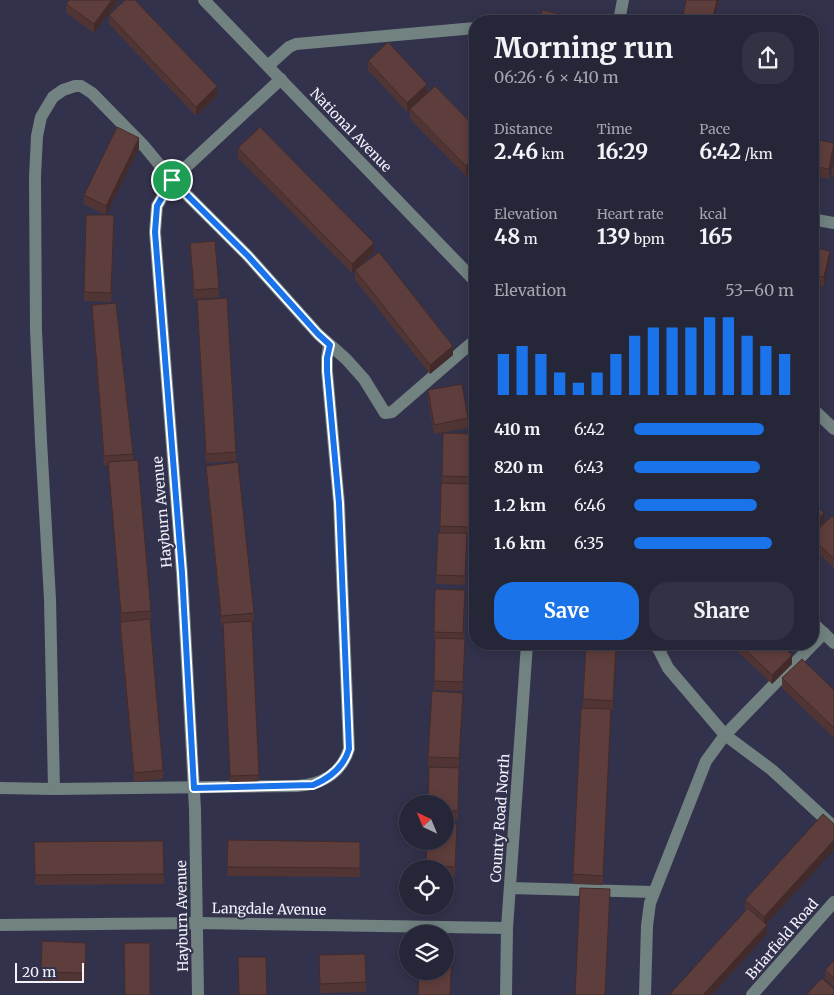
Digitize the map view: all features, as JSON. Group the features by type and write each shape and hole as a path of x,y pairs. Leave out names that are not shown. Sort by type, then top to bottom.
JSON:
{"street":[{"path":"620,15 623,0"},
{"name":"National Avenue","path":"210,2 268,66 469,275"},
{"path":"268,66 289,47 296,44 469,29"},
{"name":"Hayburn Avenue","path":"198,995 194,788 182,573 155,232 157,206 172,180 281,79"},
{"path":"54,789 50,599 40,441 35,176 37,136 41,117 53,97 63,90 81,86 92,93 144,146 172,180 248,256 318,334 346,359 364,379 385,413 392,412 469,345"},
{"path":"819,220 834,223"},
{"path":"0,788 194,788 313,785 325,780 346,759 349,749 339,503 327,371 330,345"},
{"path":"819,415 834,429"},
{"path":"819,628 834,643"},
{"path":"819,638 824,633"},
{"name":"County Road North","path":"506,995 507,928 527,650"},
{"path":"659,650 668,668 725,735 772,770 834,827"},
{"path":"645,995 647,926 650,903 706,761 725,735 808,650"},
{"path":"510,888 654,892"},
{"name":"Briarfield Road","path":"752,995 834,902"},
{"name":"Langdale Avenue","path":"0,925 198,923 507,928"}],"building":[{"path":"69,0 112,0 94,24 66,4"},
{"path":"125,0 135,0 217,86 196,107 109,15"},
{"path":"686,0 717,0 713,15 683,15"},
{"path":"542,10 560,14 560,15 541,15"},
{"path":"388,42 427,84 407,103 368,61"},
{"path":"435,86 469,121 469,163 466,166 410,109"},
{"path":"117,127 139,138 106,206 84,195"},
{"path":"260,127 374,243 352,264 238,148"},
{"path":"819,140 834,143 829,169 819,167"},
{"path":"86,215 114,215 111,293 84,292"},
{"path":"215,241 219,288 194,290 190,243"},
{"path":"819,249 830,251 824,277 819,276"},
{"path":"379,252 453,346 430,365 355,270"},
{"path":"227,298 236,452 206,454 197,300"},
{"path":"116,303 133,454 104,456 92,305"},
{"path":"462,384 468,418 434,425 428,390"},
{"path":"443,433 469,434 469,477 442,476"},
{"path":"138,460 151,611 121,613 108,462"},
{"path":"238,462 254,613 221,616 206,466"},
{"path":"441,483 469,484 469,527 440,526"},
{"path":"819,508 824,513 819,518"},
{"path":"832,516 834,518 834,559 819,545 819,528"},
{"path":"438,533 467,533 465,576 436,575"},
{"path":"435,589 465,590 463,633 434,632"},
{"path":"150,619 163,770 134,773 120,622"},
{"path":"252,621 259,775 230,776 223,623"},
{"path":"435,638 465,639 463,682 434,681"},
{"path":"586,650 616,650 613,701 583,699"},
{"path":"746,650 787,650 792,655 772,675"},
{"path":"802,659 834,690 834,728 782,678"},
{"path":"432,691 463,693 459,758 428,757"},
{"path":"581,708 611,709 603,876 573,874"},
{"path":"429,767 459,768 458,811 454,811 454,795 428,795"},
{"path":"823,814 834,824 834,840 764,917 745,900"},
{"path":"454,824 457,824 455,867 454,860 426,860 427,850 454,850"},
{"path":"228,840 360,842 360,868 227,867"},
{"path":"163,841 164,874 35,875 34,842"},
{"path":"580,888 610,889 605,995 575,995"},
{"path":"748,908 767,925 703,995 670,994"},
{"path":"42,941 86,943 85,973 41,972"},
{"path":"124,943 150,943 150,995 125,995"},
{"path":"365,954 366,982 320,984 319,955"},
{"path":"238,957 266,957 267,995 239,995"},
{"path":"834,960 834,978 825,970"},
{"path":"822,978 834,989 834,995 806,995"},
{"path":"419,980 451,980 450,995 418,995"}],"route":[{"path":"172,180 248,256 330,345 327,371 339,503 349,749 346,759 338,769 325,780 313,785 194,788 182,573 155,232 157,206 172,180"}]}
